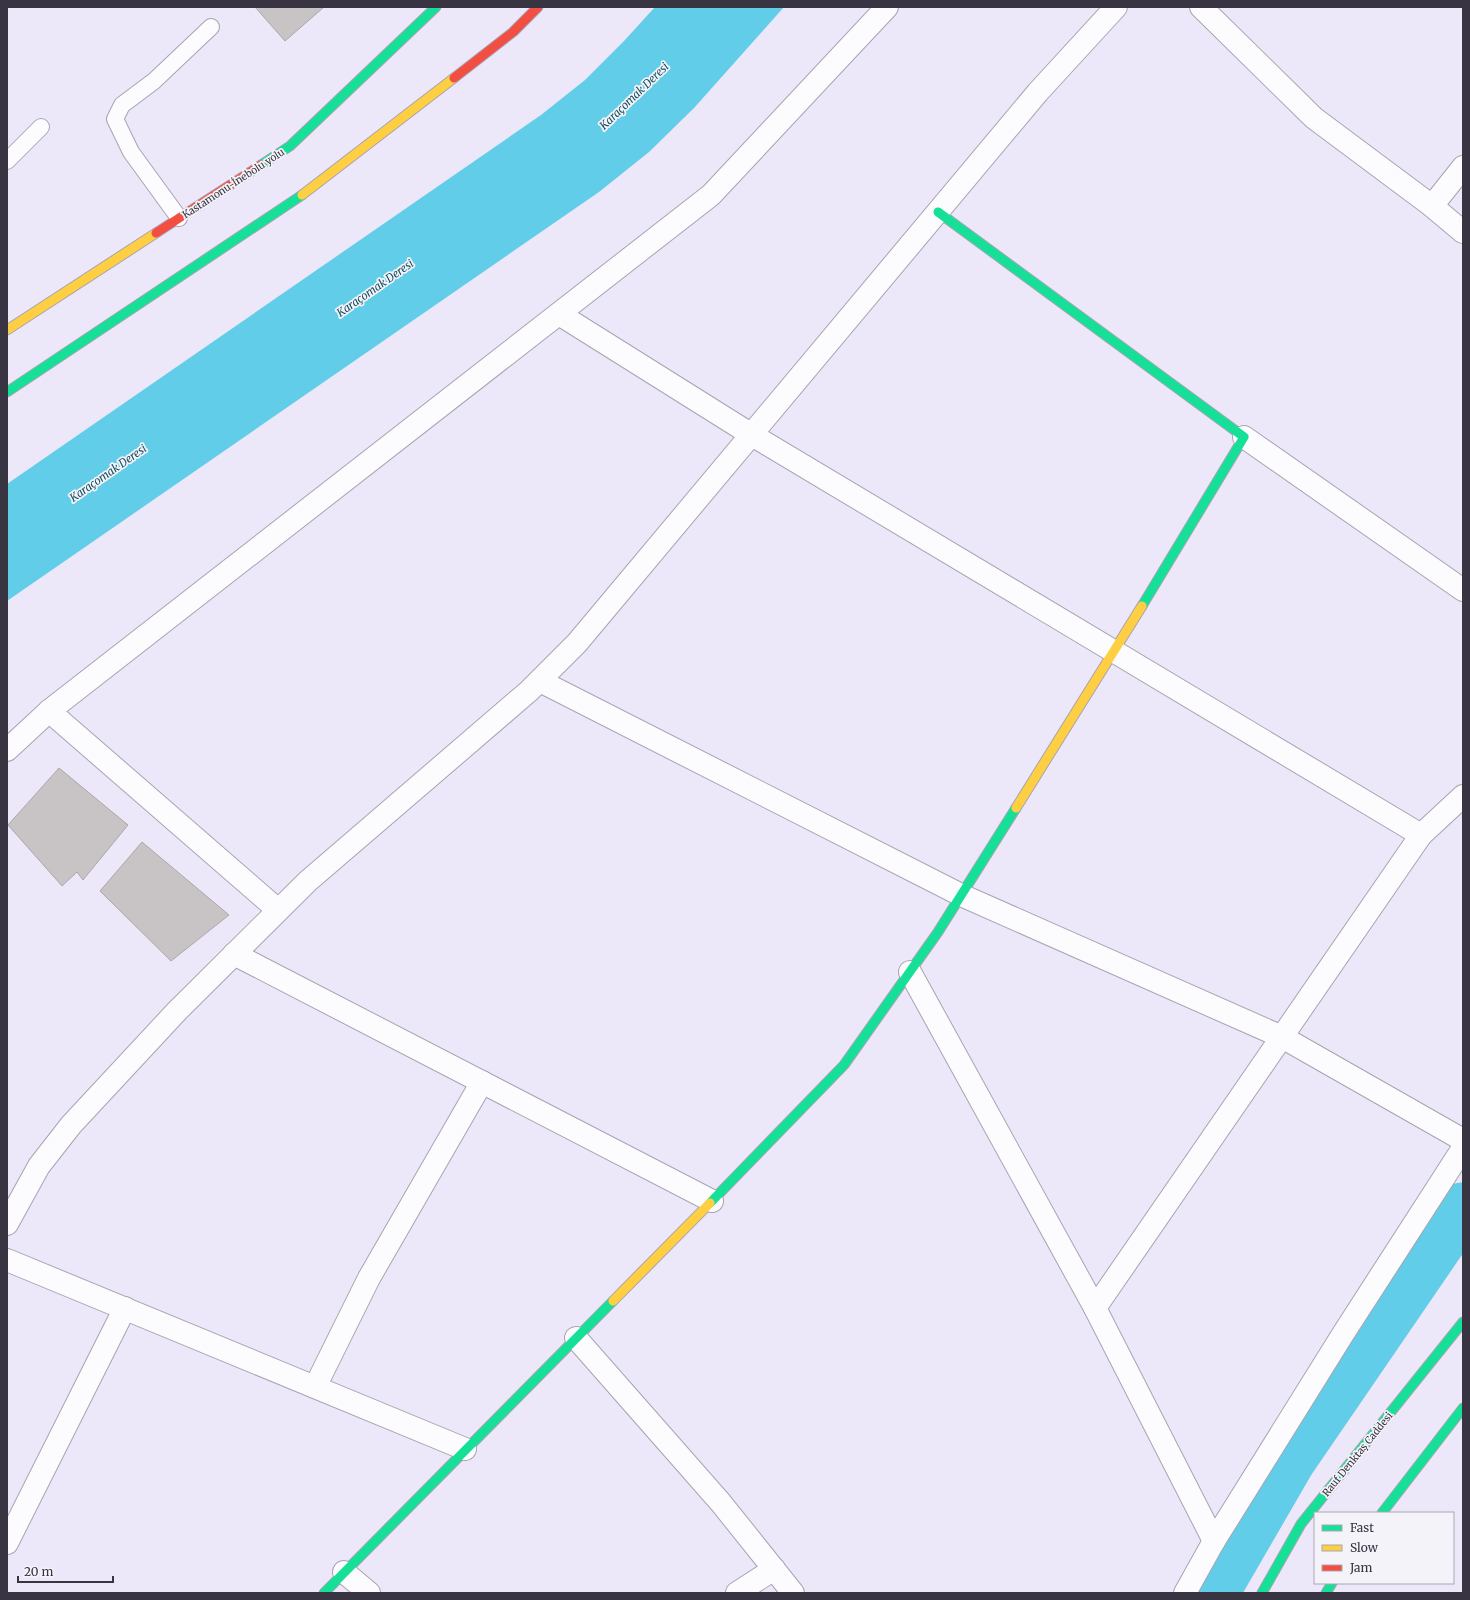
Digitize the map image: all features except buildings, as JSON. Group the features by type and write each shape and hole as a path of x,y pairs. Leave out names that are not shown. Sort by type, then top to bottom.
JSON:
{"street":[{"name":"Kastamonu-İnebolu yolu","path":"7,330 290,146 436,7"},
{"path":"7,392 319,183 513,32 538,7"},
{"path":"7,750 48,711 711,195 887,7"},
{"path":"7,1224 39,1166 71,1125 177,1011 308,881 540,681 578,643 1038,92 1116,7"},
{"path":"1201,7 1314,118 1432,206 1463,232"},
{"path":"1432,206 1463,167"},
{"path":"938,212 1244,438 1463,590"},
{"path":"559,314 752,435 1421,835"},
{"path":"324,1593 464,1449 712,1201 844,1065 910,972 961,895 1114,651 1244,438"},
{"path":"540,681 961,895 1282,1037 1463,1140"},
{"path":"48,711 278,910"},
{"path":"1095,1308 1421,835 1463,796"},
{"path":"234,954 712,1201"},
{"path":"910,972 1095,1308 1214,1541"},
{"path":"315,1387 369,1278 482,1082"},
{"path":"1185,1593 1214,1541 1343,1334 1463,1148"},
{"path":"7,1260 464,1449"},
{"path":"7,1543 125,1308"},
{"name":"Rauf Denktaş Caddesi","path":"1262,1593 1301,1524 1463,1322"},
{"path":"576,1338 721,1503 793,1593"},
{"path":"1383,1512 1463,1408"},
{"path":"737,1593 774,1569"},
{"path":"344,1572 369,1593"},
{"path":"1326,1593 1331,1584"}],"lane":[{"path":"179,218 131,152 115,119 122,106 154,81 211,27"},
{"path":"7,161 41,128"}],"water":[{"name":"Karaçomak Deresi","path":"655,7 784,7 694,108 649,152 599,192 7,601 7,484 541,115 585,80"}],"waterway":[{"path":"1210,1593 1287,1460 1439,1238 1463,1211"}],"traffic: fast":[{"path":"261,165 290,146 436,7"},
{"path":"7,392 302,195"},
{"path":"938,212 1244,437 1142,606"},
{"path":"710,1203 844,1065 938,932 1016,808"},
{"path":"324,1593 613,1301"},
{"path":"1262,1593 1301,1524 1463,1322"},
{"path":"1383,1512 1463,1408"},
{"path":"1326,1593 1331,1584"}],"traffic: slow":[{"path":"302,195 454,78"},
{"path":"7,330 156,233"},
{"path":"1016,808 1142,606"},
{"path":"613,1301 710,1203"}],"traffic: jam":[{"path":"454,78 513,32 538,7"},
{"path":"156,233 261,165"}]}
